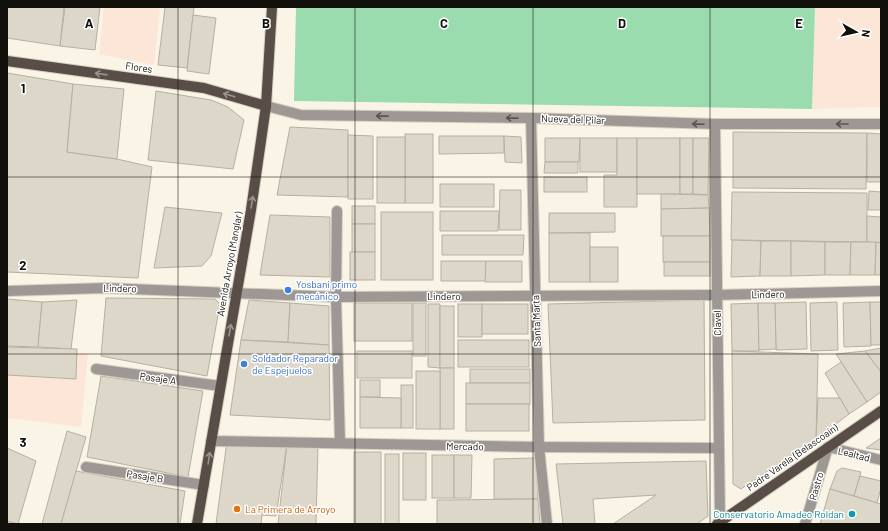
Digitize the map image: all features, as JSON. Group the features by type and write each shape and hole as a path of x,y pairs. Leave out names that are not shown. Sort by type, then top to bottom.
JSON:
{"main road":[{"name":"Avenida Arroyo (Manglar)","path":"197,524 266,106 272,7"},
{"name":"Flores","path":"7,61 204,88 266,106"},
{"name":"Padre Varela (Belascoaín)","path":"718,523 881,411"}],"street":[{"name":"Nueva del Pilar","path":"266,106 301,115 531,118 714,124 881,124"},
{"name":"Santa Marta","path":"531,118 539,448 547,524"},
{"name":"Clavel","path":"714,124 718,523"},
{"path":"337,211 336,296 340,443"},
{"name":"Lindero","path":"7,291 106,288 336,296 716,295 881,291"},
{"name":"Pasaje A","path":"96,369 220,386"},
{"name":"Mercado","path":"211,441 539,448 718,448"},
{"name":"Lealtad","path":"828,447 881,460"},
{"name":"Rastro","path":"805,524 828,447"},
{"name":"Pasaje B","path":"86,467 204,485"}],"shaded area":[{"path":"104,7 160,7 154,65 99,54"},
{"path":"815,7 881,7 881,107 812,109"},
{"path":"7,350 88,354 81,427 7,418"}],"green space":[{"path":"296,7 815,7 812,109 294,101"}],"building":[{"path":"7,7 64,7 60,46 7,38"},
{"path":"65,7 100,7 95,50 60,46"},
{"path":"165,7 194,7 187,68 158,65"},
{"path":"193,15 216,18 209,74 187,71"},
{"path":"7,73 73,84 67,152 117,159 152,167 138,278 7,272"},
{"path":"73,84 124,89 117,159 67,152"},
{"path":"156,91 211,100 228,107 244,120 233,169 148,160"},
{"path":"290,127 348,130 348,197 277,195"},
{"path":"733,132 867,133 866,189 733,188"},
{"path":"867,133 881,134 881,182 867,182"},
{"path":"405,134 433,134 433,203 405,203"},
{"path":"348,135 373,136 373,199 348,199"},
{"path":"439,136 504,136 504,153 439,154"},
{"path":"504,136 521,137 522,163 505,162"},
{"path":"377,137 405,137 405,203 377,203"},
{"path":"545,138 580,138 579,162 545,162"},
{"path":"580,138 617,138 617,172 580,172"},
{"path":"617,138 637,138 637,207 604,207 604,175 617,175"},
{"path":"637,138 680,138 680,194 637,194"},
{"path":"680,138 693,138 693,194 680,194"},
{"path":"693,138 709,138 708,195 693,194"},
{"path":"545,162 578,162 578,173 544,173"},
{"path":"544,177 587,177 587,192 544,192"},
{"path":"440,184 494,184 494,207 440,207"},
{"path":"500,190 521,190 521,230 499,230"},
{"path":"869,191 881,192 881,210 868,210"},
{"path":"732,192 867,193 867,242 731,240"},
{"path":"661,194 708,195 709,208 661,209"},
{"path":"352,206 375,206 375,224 352,224"},
{"path":"165,207 222,213 211,256 202,266 154,268"},
{"path":"709,208 710,236 661,236 661,209"},
{"path":"440,211 499,211 498,231 440,231"},
{"path":"381,212 433,212 433,280 381,280"},
{"path":"549,213 615,213 615,232 549,233"},
{"path":"270,215 330,217 330,277 260,275"},
{"path":"867,216 881,217 881,243 867,242"},
{"path":"352,224 375,224 375,252 352,252"},
{"path":"549,233 590,233 590,282 549,282"},
{"path":"442,235 524,235 523,255 442,255"},
{"path":"663,236 710,236 710,262 663,262"},
{"path":"732,240 761,241 760,276 731,277"},
{"path":"761,241 791,241 791,276 760,276"},
{"path":"791,241 825,242 825,275 791,276"},
{"path":"825,242 851,242 850,275 825,275"},
{"path":"851,242 876,242 875,275 850,275"},
{"path":"876,242 881,243 881,275 875,275"},
{"path":"590,247 618,247 618,282 590,282"},
{"path":"350,252 375,252 375,280 350,280"},
{"path":"441,261 486,261 486,281 441,281"},
{"path":"486,261 522,261 522,282 485,282"},
{"path":"664,262 710,262 710,276 664,276"},
{"path":"106,298 215,299 220,304 207,376 101,356"},
{"path":"7,299 42,302 38,347 7,346"},
{"path":"77,300 71,349 38,347 42,302"},
{"path":"249,300 290,303 288,342 241,340"},
{"path":"704,300 705,420 553,423 548,304"},
{"path":"806,302 807,349 776,350 775,303"},
{"path":"837,302 838,350 811,351 810,303"},
{"path":"870,302 871,346 844,347 843,303"},
{"path":"870,302 881,302 881,345 871,345"},
{"path":"290,303 329,306 329,345 288,342"},
{"path":"354,303 412,303 412,341 354,341"},
{"path":"413,303 426,303 426,356 413,356"},
{"path":"758,303 759,351 732,351 731,304"},
{"path":"758,303 775,303 776,349 759,350"},
{"path":"428,304 440,304 440,368 428,367"},
{"path":"458,304 482,304 482,337 458,337"},
{"path":"482,304 528,304 528,334 482,334"},
{"path":"440,306 454,306 454,368 440,368"},
{"path":"241,340 329,345 330,420 230,415"},
{"path":"458,340 529,340 529,367 458,367"},
{"path":"7,347 77,349 76,379 7,375"},
{"path":"881,348 881,372 865,351"},
{"path":"357,351 412,351 412,378 357,378"},
{"path":"732,351 818,354 816,439 741,489 733,484"},
{"path":"865,351 881,372 881,392 867,402 836,354"},
{"path":"841,362 867,402 849,414 825,373"},
{"path":"440,368 454,368 454,429 440,429"},
{"path":"470,369 530,369 530,383 470,383"},
{"path":"416,371 440,371 440,429 416,429"},
{"path":"101,376 203,391 188,477 87,457"},
{"path":"360,380 380,380 380,397 360,397"},
{"path":"466,383 530,383 530,404 466,404"},
{"path":"401,385 413,385 413,428 401,428"},
{"path":"360,397 401,398 401,428 360,428"},
{"path":"818,398 840,398 849,414 816,439"},
{"path":"466,404 529,404 529,431 466,431"},
{"path":"67,431 86,437 61,524 42,524"},
{"path":"881,438 881,450 866,448"},
{"path":"227,441 287,444 276,516 262,515 261,524 216,524"},
{"path":"287,444 318,445 316,524 278,524"},
{"path":"7,448 36,461 18,524 7,521"},
{"path":"354,452 381,452 381,524 354,524"},
{"path":"403,453 426,453 426,500 403,500"},
{"path":"385,454 399,454 399,524 385,524"},
{"path":"432,455 454,455 454,498 432,498"},
{"path":"454,455 472,455 471,498 454,498"},
{"path":"536,458 538,499 494,499 494,459"},
{"path":"706,461 708,516 697,524 613,524 656,495 593,499 595,524 563,524 556,464"},
{"path":"842,468 861,472 854,496 830,489 837,471"},
{"path":"76,471 185,491 180,524 61,524"},
{"path":"860,476 881,481 881,488 877,503 854,496"},
{"name":"Conservatorio Amadeo Roldan","path":"830,489 881,504 881,524 820,524"},
{"path":"538,499 540,524 437,524 437,500"},
{"path":"7,521 17,524 7,524"}],"place":[{"name":"Yosbani primo mecánico","path":"288,290"},
{"name":"Soldador Reparador de Espejuelos","path":"244,364"},
{"name":"La Primera de Arroyo","path":"237,509"},
{"name":"Conservatorio Amadeo Roldan","path":"852,514"}]}
